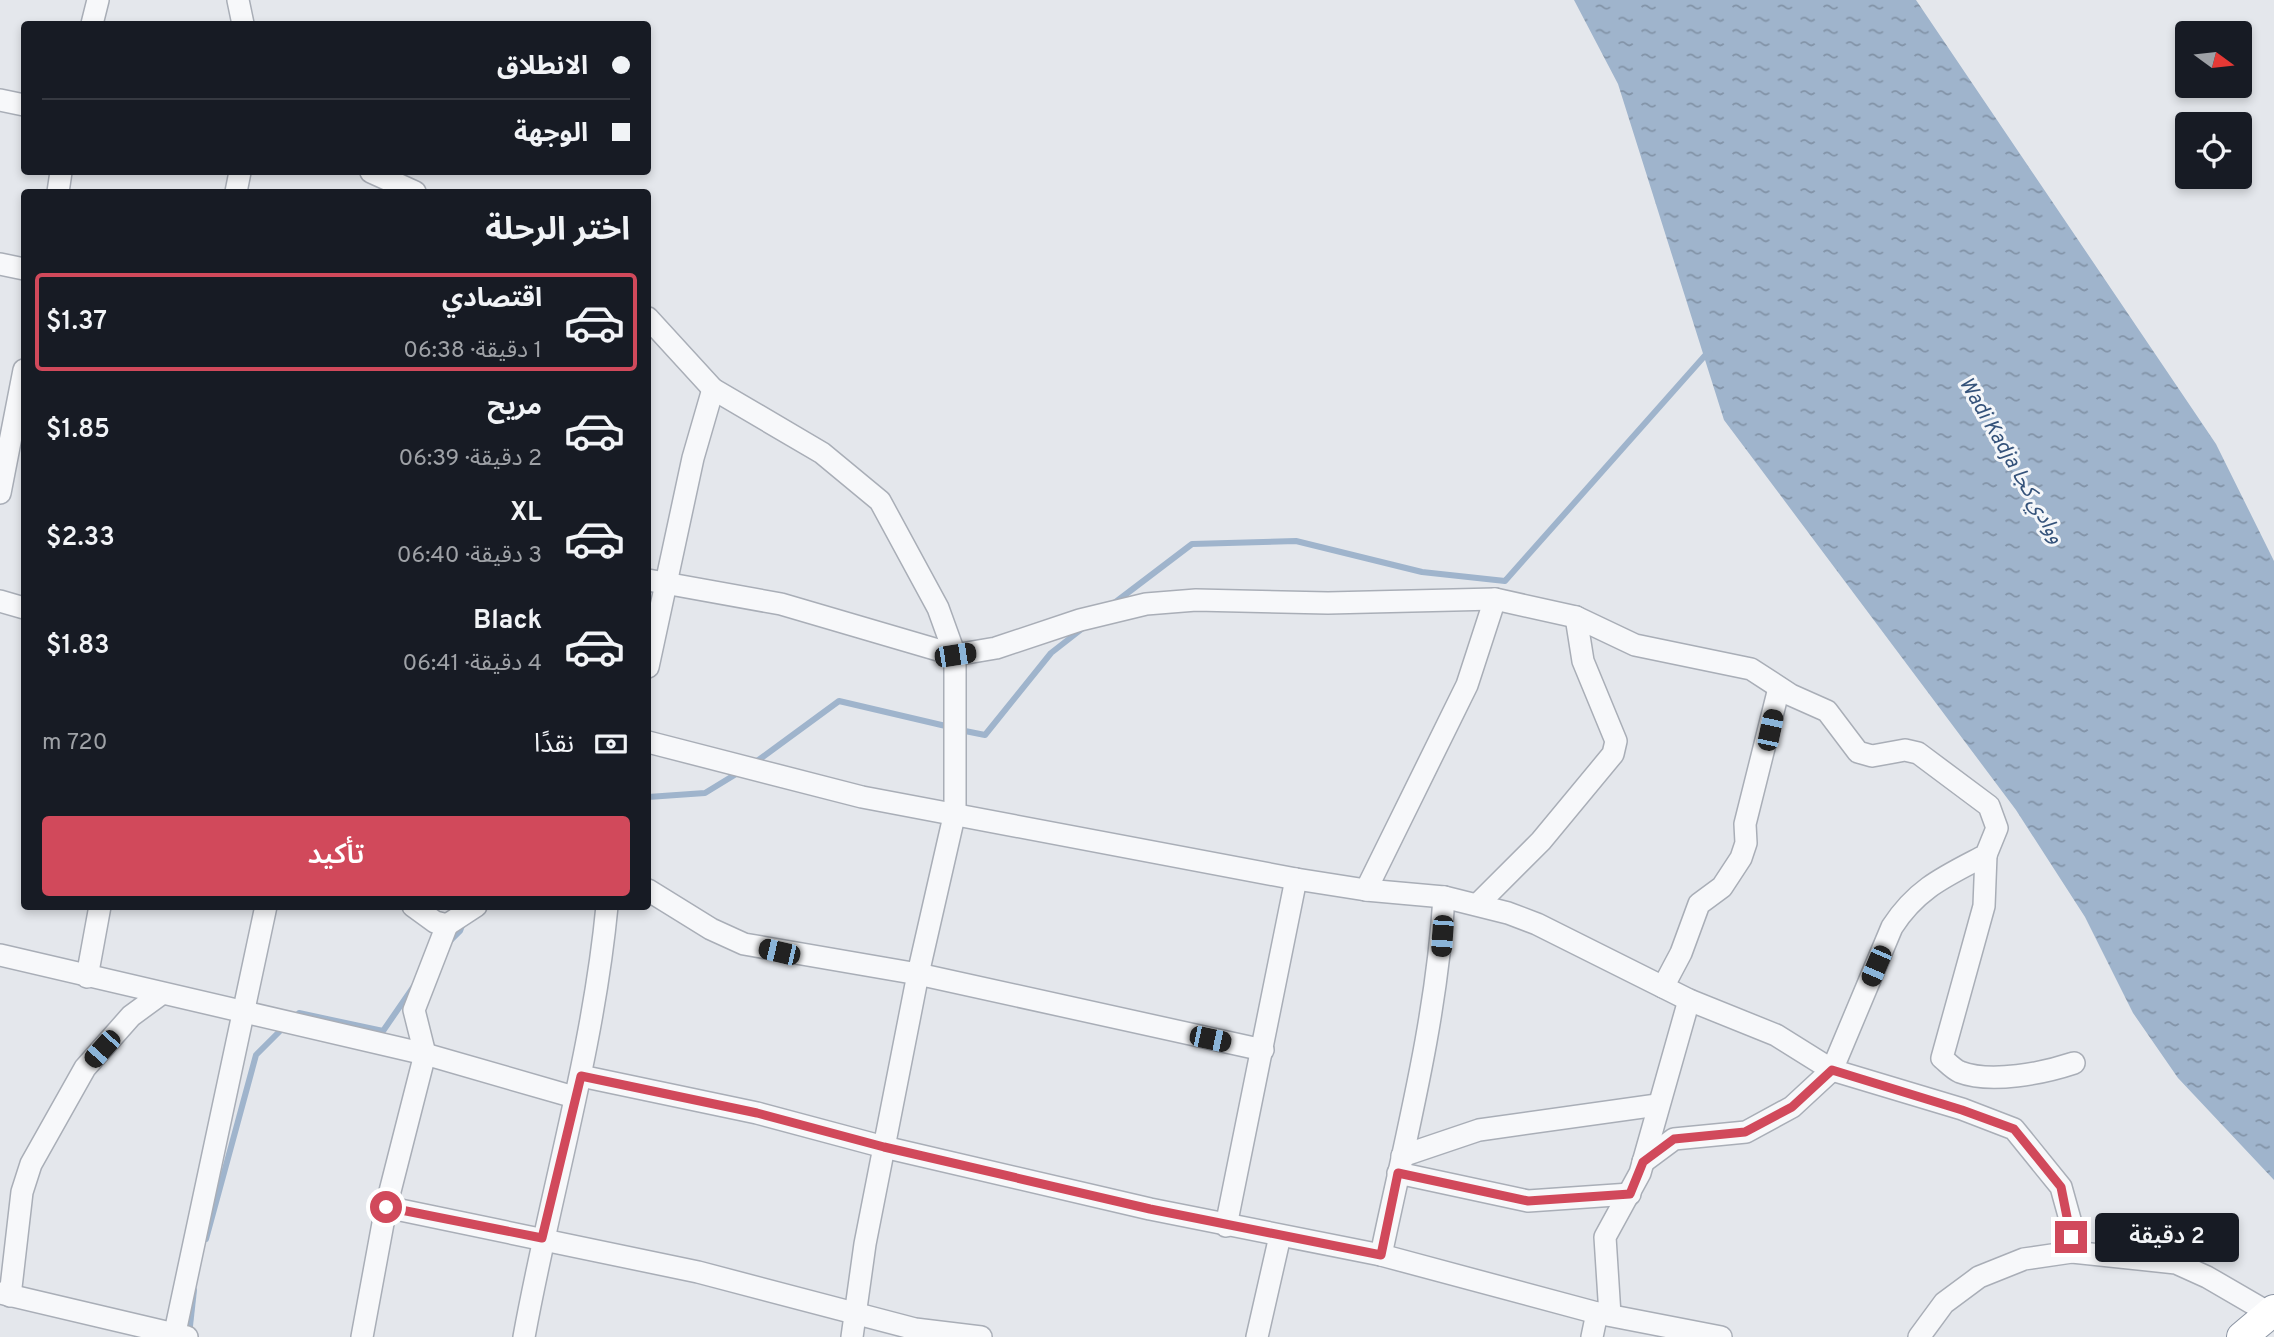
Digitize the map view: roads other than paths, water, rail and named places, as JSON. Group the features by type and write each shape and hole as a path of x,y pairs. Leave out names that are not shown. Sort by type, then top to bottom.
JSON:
{"highway":[{"path":"2242,1337 2273,1313"}],"street":[{"path":"93,21 98,0"},
{"path":"238,0 242,21"},
{"path":"0,100 21,104"},
{"path":"378,175 408,189"},
{"path":"0,264 21,268"},
{"path":"651,321 713,389 822,453 880,501 938,608 955,655 955,812 918,974 884,1147 852,1337"},
{"path":"0,492 12,444 21,388"},
{"path":"651,639 657,582 713,389"},
{"path":"657,582 781,604 955,655 996,648 1080,620 1146,604 1196,600 1328,603 1495,598 1576,617 1635,645 1751,669 1779,688 1826,711 1858,752 1872,756 1905,750 1918,753 1978,795 1997,820 1996,835 1986,855 1984,906 1942,1058 1957,1071 1997,1075 2049,1072 2074,1063"},
{"path":"1366,890 1467,685 1495,598"},
{"path":"0,601 21,607"},
{"path":"1478,904 1541,841 1613,754 1616,741 1583,661 1576,617"},
{"path":"1662,987 1681,953 1699,904 1722,887 1741,858 1746,843 1747,816 1779,688"},
{"path":"651,743 862,796 1296,879 1366,890 1444,897 1478,904 1537,924 1689,1000 1776,1035 1832,1070 2014,1129 2061,1187 2071,1223 2072,1252"},
{"path":"1643,1162 1674,1139 1745,1132 1792,1107 1832,1070 1892,927 1904,909 1916,895 1941,878 1986,855"},
{"path":"1226,1226 1296,879"},
{"path":"651,892 711,929 744,944 918,974 1263,1051"},
{"path":"1381,1255 1441,956 1444,897"},
{"path":"87,977 99,910"},
{"path":"161,995 131,1016 85,1068 31,1164 22,1192 5,1295 179,1336 265,910"},
{"path":"418,910 435,922 447,925"},
{"path":"362,1337 386,1207 425,1054 414,1010 447,925 469,910"},
{"path":"524,1337 542,1238 558,1183 574,1097 595,1009 607,910"},
{"path":"0,955 161,995 425,1054 574,1097"},
{"path":"1592,1337 1604,1314 1605,1237 1630,1194 1643,1162 1657,1105 1689,1000"},
{"path":"581,1076 757,1113 884,1147 1226,1226 1381,1255 1604,1314 1721,1337"},
{"path":"1400,1165 1479,1130 1657,1105"},
{"path":"1400,1165 1528,1201 1630,1194"},
{"path":"386,1207 698,1272 915,1329 981,1337"},
{"path":"1256,1337 1280,1236"},
{"path":"1919,1337 1944,1303 1979,1276 2024,1259 2072,1252 2176,1262 2273,1313"}],"water":[{"name":"Wadi Kadja ووادي كجا","path":"1574,0 1916,0 2216,444 2274,561 2274,1180 2178,1078 2133,1013 2085,917 2016,810 1724,420 1618,84"}],"waterway":[{"path":"1113,604 1192,544 1296,541 1422,572 1505,581 1709,351"},
{"path":"960,730 985,735 1051,653 1083,628"},
{"path":"753,764 839,701 950,727"},
{"path":"651,797 705,793 741,771"},
{"path":"449,942 460,931 463,923"},
{"path":"292,1020 299,1013 383,1031 414,986"},
{"path":"206,1239 256,1055 284,1027"},
{"path":"189,1335 194,1290"}]}
